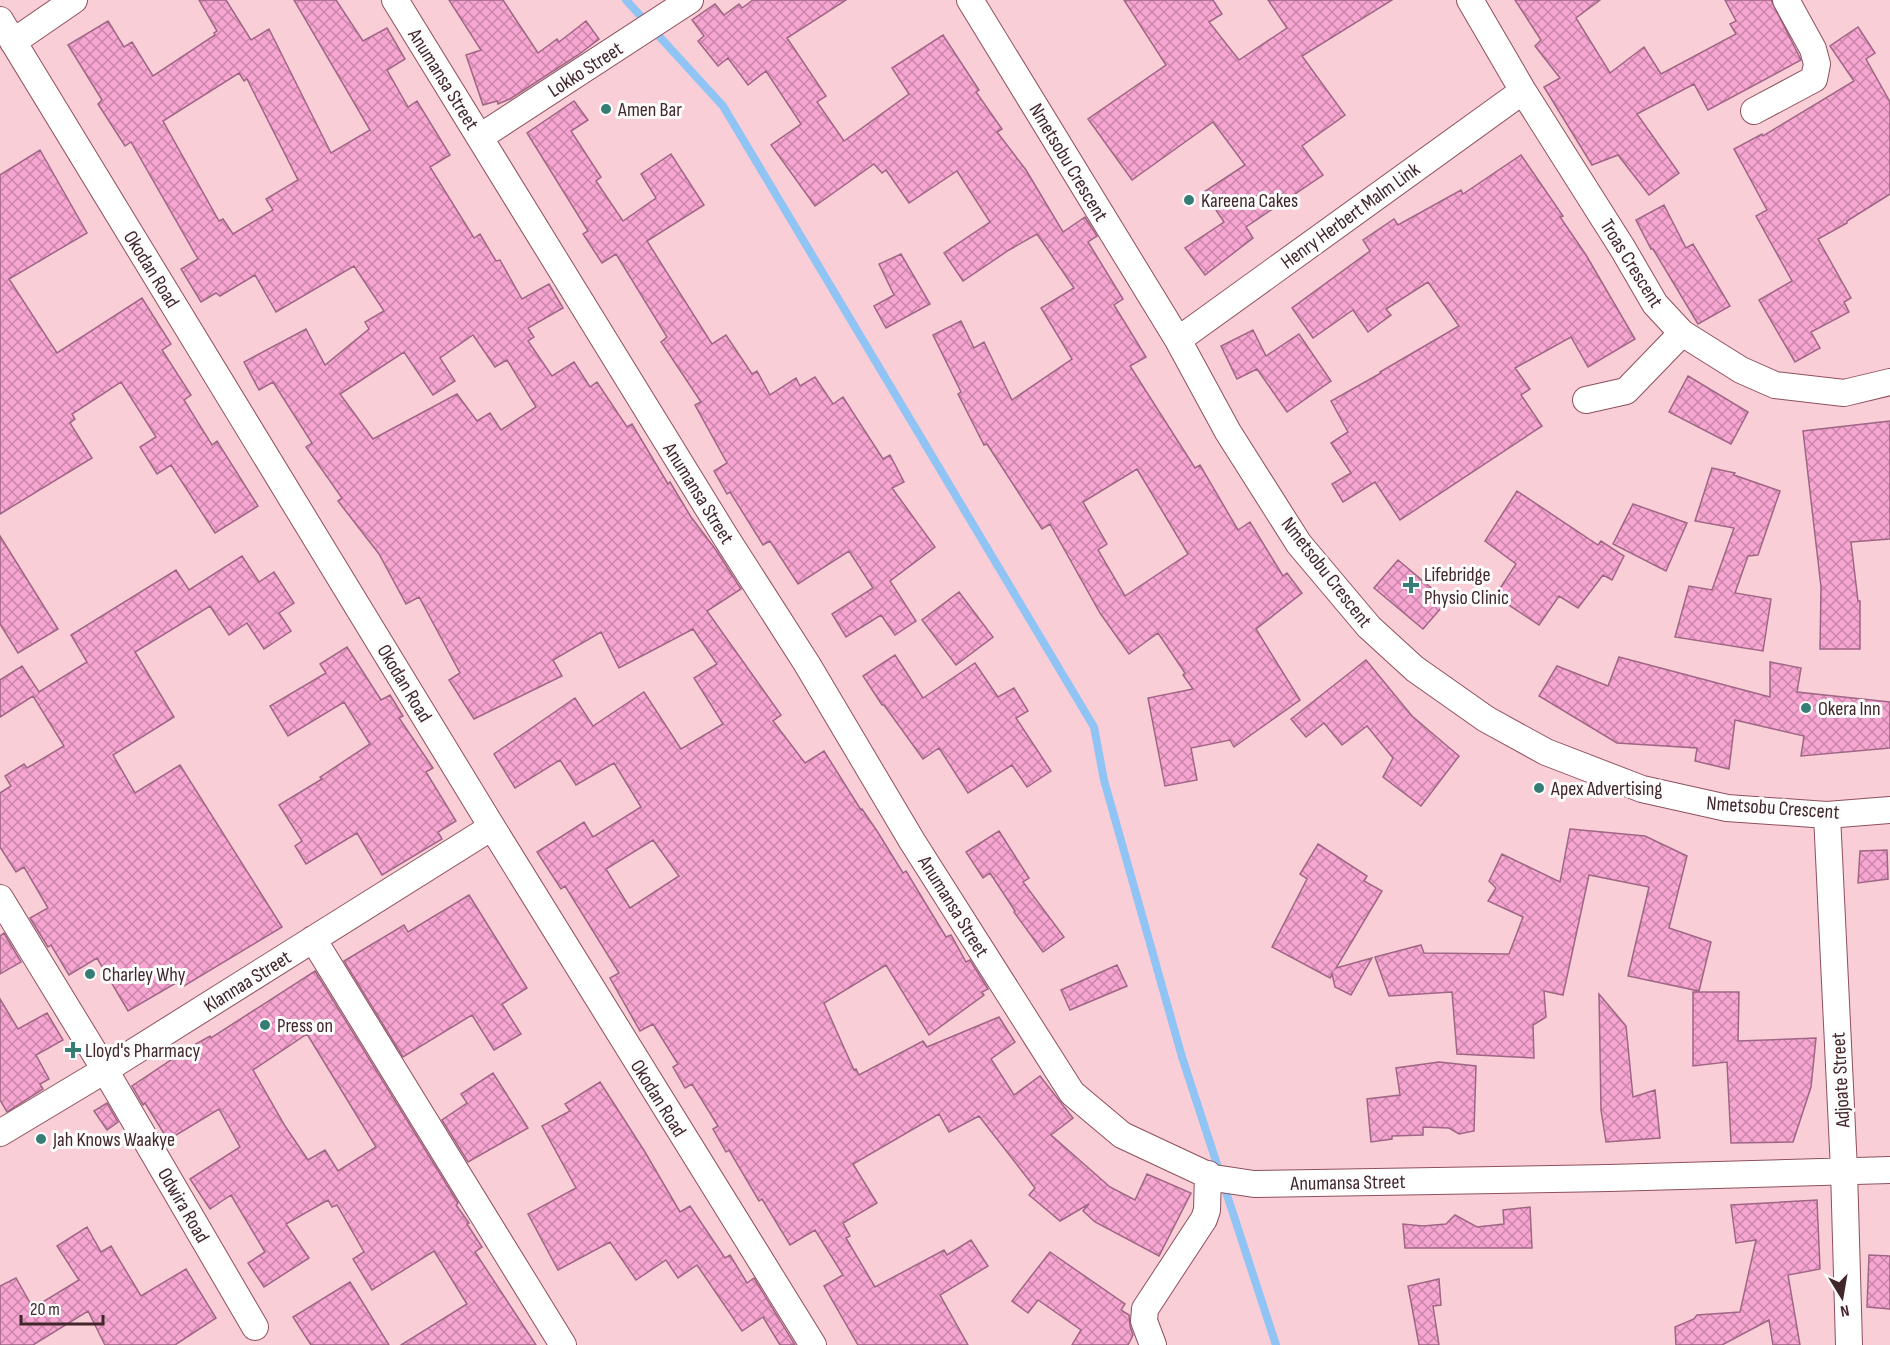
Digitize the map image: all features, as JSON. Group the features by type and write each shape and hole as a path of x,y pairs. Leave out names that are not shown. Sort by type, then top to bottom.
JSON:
{"street":[{"path":"6,31 74,0"},
{"name":"Anumansa Street","path":"395,0 719,526 807,664 919,851 1072,1094 1122,1135 1211,1176 1254,1184 1890,1170"},
{"name":"Lokko Street","path":"480,137 690,0"},
{"name":"Nmetsobu Crescent","path":"970,0 1178,340 1228,432 1299,544 1369,627 1415,669 1486,720 1546,752 1642,789 1726,808 1827,814 1890,810"},
{"name":"Troas Crescent","path":"1470,0 1523,91 1655,304 1682,333 1741,370 1775,385 1844,393 1890,382"},
{"path":"1754,111 1814,79 1817,64 1813,49 1786,0"},
{"name":"Okodan Road","path":"6,31 492,826 813,1345"},
{"name":"Henry Herbert Malm Link","path":"1178,340 1523,91"},
{"path":"1586,400 1626,391 1682,333"},
{"name":"Adjoate Street","path":"1827,814 1844,1170 1849,1345"},
{"name":"Klannaa Street","path":"0,1132 105,1070 492,826"},
{"name":"Odwira Road","path":"0,898 105,1070 255,1327"},
{"path":"313,939 563,1345"},
{"path":"1153,1345 1144,1322 1145,1309 1204,1219 1211,1176"}],"building":[{"path":"199,0 226,0 251,40 269,29 331,153 370,130 294,0 336,0 363,41 387,28 405,59 387,70 408,107 417,101 450,155 430,167 474,238 480,234 496,261 500,260 522,299 549,284 563,308 528,328 534,337 528,341 552,376 574,362 590,387 597,382 627,427 632,424 668,484 670,482 691,517 741,589 707,611 781,715 773,721 805,763 824,751 903,873 906,871 946,937 951,935 966,962 970,960 988,989 982,992 984,995 929,1035 886,965 824,1003 854,1070 856,1069 859,1075 923,1041 927,1047 999,1017 1015,1042 991,1059 1014,1095 1040,1076 1073,1118 1051,1135 1110,1187 1135,1200 1147,1174 1191,1193 1159,1256 1095,1222 1083,1211 1089,1204 1060,1221 1029,1195 1035,1188 979,1116 949,1132 939,1114 853,1164 877,1203 843,1223 850,1236 846,1238 875,1287 944,1250 947,1255 971,1240 988,1266 940,1295 968,1345 858,1345 824,1286 843,1275 815,1230 790,1245 762,1199 759,1201 729,1150 726,1152 713,1129 718,1126 692,1084 685,1088 673,1067 678,1064 653,1024 640,1031 610,978 619,973 565,886 561,889 537,852 584,822 593,837 641,807 614,763 576,785 560,760 515,788 494,754 575,698 593,726 644,692 681,749 723,724 694,678 717,664 693,629 619,668 601,632 553,660 562,676 474,719 449,680 460,673 419,597 406,604 379,554 338,501 342,498 306,447 312,443 273,382 259,390 244,362 306,329 325,365 369,329 365,322 384,311 354,266 276,312 255,275 220,296 216,293 201,302 181,269 198,259 131,142 125,146 98,104 102,100 68,45 108,21 124,47 132,42 153,76 215,35 217,31","holes":["239,73 244,81 247,79 298,180 266,199 273,210 233,234 223,219 219,221 163,121","473,335 495,367 507,360 536,407 501,430 490,413 477,421 457,394 373,439 340,394 404,352 433,395 455,381 440,358","653,840 679,876 630,908 606,869"]},
{"path":"449,0 503,0 538,53 557,39 559,42 586,21 599,39 510,99 498,104 497,101 483,105 466,55 481,50"},
{"path":"753,0 846,0 787,38 826,96 817,102 844,141 909,94 892,68 943,35 979,90 976,92 1002,129 997,132 1026,170 1063,232 1085,217 1097,236 1088,242 1123,299 1114,305 1146,357 1130,366 1195,468 1200,465 1238,530 1250,522 1283,576 1287,573 1302,593 1256,629 1300,700 1234,747 1230,740 1191,748 1197,780 1165,786 1148,698 1193,689 1183,675 1185,673 1158,633 1129,654 1100,613 1050,524 1042,529 987,444 984,445 958,394 961,392 933,335 961,321 974,348 984,342 1012,400 1072,359 1041,308 1074,288 1037,234 963,281 944,253 990,222 957,171 909,203 886,170 882,173 874,164 815,206 771,145 801,124 766,71 748,85 728,58 718,66 698,41 704,36 692,20 715,4 724,15 739,4 742,8","holes":["1137,469 1188,554 1125,596 1098,550 1107,544 1083,502"]},
{"path":"1124,0 1213,0 1222,14 1209,22 1239,60 1287,28 1268,0 1392,0 1302,56 1345,115 1302,146 1323,175 1246,227 1253,238 1205,275 1185,248 1224,222 1204,192 1245,165 1213,122 1132,180 1088,119 1166,65"},
{"path":"1515,0 1600,0 1576,18 1610,73 1644,47 1661,74 1736,34 1730,24 1736,21 1725,0 1771,0 1801,60 1708,110 1694,84 1637,114 1679,173 1649,195 1618,155 1592,165 1544,87 1560,78 1535,46 1541,40"},
{"path":"1858,27 1875,53 1866,59 1890,102 1890,194 1847,223 1818,239 1851,298 1844,302 1849,312 1811,332 1820,348 1795,362 1759,300 1792,281 1756,216 1767,210 1734,149 1762,134 1763,136 1854,81 1830,46"},
{"path":"574,101 588,120 571,131 601,177 596,181 623,221 656,198 641,174 671,154 704,205 647,241 712,344 726,335 752,374 757,371 770,395 796,378 800,386 815,377 833,404 843,397 883,459 890,455 904,482 892,488 935,547 890,581 916,621 895,635 881,615 846,637 832,614 873,588 849,551 798,584 770,541 763,545 730,492 727,494 714,471 727,463 695,405 701,402 661,342 667,337 616,254 602,263 583,234 588,231 527,133"},
{"path":"40,150 87,233 9,279 57,353 142,298 171,344 162,350 191,395 184,400 212,445 217,441 258,506 215,533 171,465 157,474 140,447 156,437 121,382 72,414 75,419 70,423 92,458 0,514 0,175"},
{"path":"1521,155 1563,216 1560,217 1586,255 1635,339 1588,367 1571,337 1515,368 1530,389 1521,395 1542,426 1400,520 1375,482 1343,502 1332,484 1351,473 1331,443 1348,432 1331,401 1459,326 1428,282 1386,309 1391,315 1368,332 1353,310 1313,338 1292,308 1370,251 1363,240 1394,219 1398,225 1461,190 1463,194"},
{"path":"1664,205 1686,248 1693,244 1730,306 1698,324 1651,249 1636,220"},
{"path":"901,254 930,304 886,328 874,306 894,295 879,264"},
{"path":"1253,330 1266,356 1299,334 1331,381 1287,412 1257,369 1237,379 1221,346"},
{"path":"1688,376 1748,412 1731,444 1669,412"},
{"path":"1890,421 1890,539 1851,542 1858,601 1860,601 1860,649 1820,649 1821,587 1803,431"},
{"path":"1712,468 1735,473 1734,475 1780,491 1758,555 1748,556 1735,593 1771,599 1763,651 1675,637 1689,586 1712,590 1734,528 1695,521"},
{"path":"1517,491 1598,545 1601,541 1624,556 1612,580 1603,575 1578,608 1559,596 1539,625 1495,596 1516,564 1485,541"},
{"path":"1633,504 1687,523 1666,571 1613,544"},
{"path":"0,536 58,629 18,653 0,624"},
{"path":"242,556 259,582 274,572 294,603 279,613 291,631 264,649 247,623 229,635 210,606 135,652 174,717 113,755 135,793 180,765 282,927 184,986 181,980 128,1011 97,958 69,975 51,945 48,947 30,918 48,908 24,867 16,872 0,847 0,793 11,786 5,776 24,764 27,768 64,746 33,696 0,717 0,680 22,666 39,692 87,662 71,635 176,570 189,590"},
{"path":"1398,560 1447,601 1423,629 1374,588"},
{"path":"959,592 993,637 956,665 922,620"},
{"path":"347,647 381,700 390,695 403,716 399,718 433,768 426,772 456,821 438,832 442,839 382,875 357,833 306,864 295,846 302,841 279,805 322,779 320,777 370,744 344,702 288,736 270,706 326,673 320,664"},
{"path":"895,655 923,698 975,663 998,697 1014,688 1028,711 1016,718 1051,771 1027,787 1012,765 968,793 939,748 923,759 863,676"},
{"path":"1619,657 1770,697 1770,662 1801,668 1797,692 1890,702 1890,748 1801,756 1804,736 1735,720 1729,769 1695,761 1697,748 1617,743 1539,696 1557,666 1608,686"},
{"path":"1366,660 1412,716 1459,756 1421,806 1383,777 1393,758 1367,726 1342,745 1324,723 1306,737 1291,719"},
{"path":"1570,829 1645,836 1687,856 1669,928 1711,942 1699,991 1628,976 1649,887 1589,875 1563,995 1544,991 1546,1017 1533,1025 1534,1058 1457,1054 1452,992 1389,996 1375,957 1421,945 1424,953 1509,954 1523,917 1488,901 1496,888 1489,881 1502,854 1560,882"},
{"path":"999,831 1029,878 1023,882 1064,937 1043,952 990,873 983,878 966,852"},
{"path":"1318,844 1367,876 1364,881 1382,891 1336,968 1372,958 1351,995 1335,987 1332,974 1330,978 1272,947 1307,879 1300,874"},
{"path":"1887,850 1888,879 1858,883 1860,851"},
{"path":"469,895 527,988 502,1004 521,1034 494,1050 472,1015 403,1057 344,961 404,925 408,932"},
{"path":"4,933 21,962 0,974 0,936"},
{"path":"1117,965 1127,986 1070,1010 1061,990"},
{"path":"315,971 458,1203 456,1205 482,1247 475,1252 536,1345 401,1345 467,1304 434,1251 372,1290 353,1259 364,1252 337,1205 332,1207 328,1200 286,1224 309,1258 264,1287 248,1263 265,1252 231,1195 210,1209 190,1179 240,1147 219,1109 168,1140 132,1086 189,1048 210,1036 211,1038","holes":["307,1034 376,1147 338,1171 325,1150 308,1160 285,1126 253,1070"]},
{"path":"1693,992 1739,992 1738,1041 1816,1038 1811,1087 1793,1142 1731,1143 1727,1062 1693,1066"},
{"path":"1599,994 1626,1026 1633,1097 1655,1090 1660,1138 1606,1142 1601,1110"},
{"path":"0,999 18,1029 47,1013 63,1040 36,1055 49,1079 40,1084 43,1089 7,1112 0,1100"},
{"path":"1439,1062 1476,1066 1474,1131 1459,1134 1449,1128 1423,1127 1423,1135 1392,1136 1392,1139 1371,1142 1367,1099 1400,1095 1396,1068"},
{"path":"493,1073 528,1128 468,1162 442,1120 467,1103 461,1094"},
{"path":"600,1082 680,1212 690,1206 725,1258 730,1255 747,1283 754,1278 795,1345 780,1345 763,1317 742,1331 697,1265 678,1278 666,1260 636,1280 610,1242 558,1270 528,1214 576,1188 542,1126 570,1111 565,1104"},
{"path":"107,1103 118,1122 107,1130 94,1111"},
{"path":"1817,1200 1820,1269 1788,1275 1800,1345 1773,1345 1769,1320 1722,1345 1676,1345 1675,1327 1694,1319 1697,1315 1740,1312 1756,1240 1736,1243 1731,1205"},
{"path":"1530,1207 1532,1248 1405,1248 1403,1224 1423,1226 1446,1224 1455,1215 1477,1227 1504,1224 1503,1210"},
{"path":"87,1227 101,1252 111,1246 141,1296 186,1269 216,1318 175,1345 105,1345 88,1311 33,1345 0,1345 0,1286 16,1278 33,1308 79,1280 57,1246"},
{"path":"1050,1252 1125,1304 1121,1310 1129,1315 1133,1335 1128,1345 1072,1345 1081,1330 1038,1300 1028,1313 1012,1301"},
{"path":"1869,1255 1890,1256 1890,1309 1867,1307"},
{"path":"1439,1279 1441,1305 1433,1306 1439,1345 1419,1345 1408,1286"},
{"path":"350,1282 389,1345 311,1345 293,1317"}],"waterway":[{"path":"626,0 723,106 1094,727 1104,780 1182,1057 1276,1345"}],"place":[{"name":"Amen Bar","path":"606,109"},
{"name":"Kareena Cakes","path":"1189,200"},
{"name":"Lifebridge Physio Clinic","path":"1411,585"},
{"name":"Okera Inn","path":"1806,708"},
{"name":"Apex Advertising","path":"1539,788"},
{"name":"Charley Why","path":"90,974"},
{"name":"Press on","path":"265,1025"},
{"name":"Lloyd's Pharmacy","path":"73,1050"},
{"name":"Jah Knows Waakye","path":"41,1139"}]}
